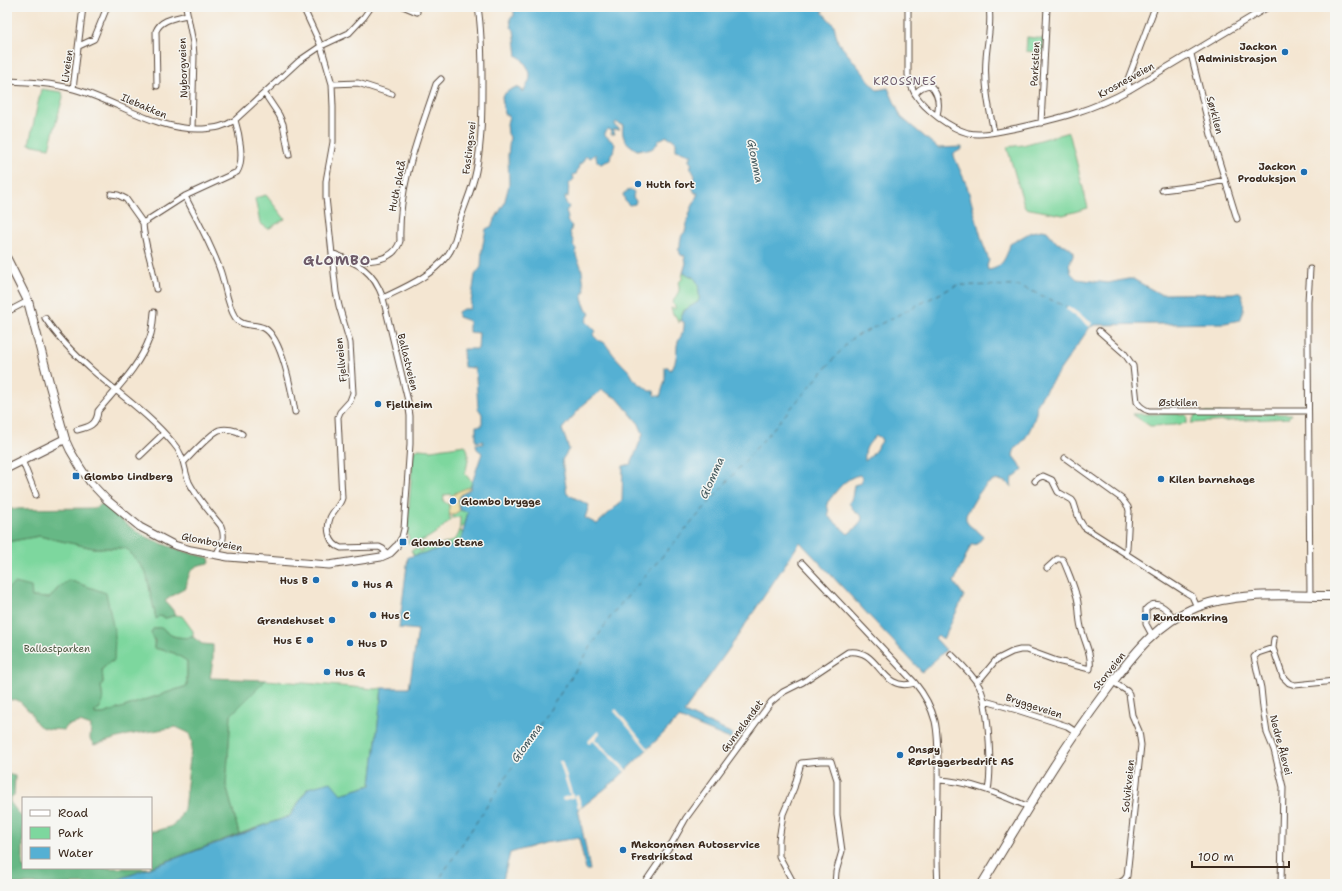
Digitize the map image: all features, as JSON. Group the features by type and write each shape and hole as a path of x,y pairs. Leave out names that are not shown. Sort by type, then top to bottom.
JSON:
{"main road":[{"name":"Glomboveien","path":"7,259 28,301 50,386 66,439"},
{"path":"7,468 66,439"},
{"name":"Storveien","path":"982,884 1076,732 1113,682 1152,635 1174,618 1197,607 1234,598 1335,596"}],"street":[{"name":"Liveien","path":"73,89 83,7"},
{"name":"Liveien","path":"79,46 94,39 107,7"},
{"name":"Nyborgveien","path":"186,7 194,56 192,129"},
{"name":"Fjellveien","path":"303,7 321,46 332,84 334,107 333,142 326,181 326,198 334,276 338,299 350,343 352,364 352,398 339,414 338,426 342,498 341,502 330,518 330,539 335,546 341,548 379,547 383,549 387,555"},
{"name":"Ilebakken","path":"7,81 42,84 73,89 106,100 159,124 192,129 218,128 226,126 235,120 299,61 321,46 349,33 371,7"},
{"path":"405,7 417,12"},
{"name":"Fastingsvei","path":"383,298 423,278 447,257 469,197 476,171 482,112 481,42 478,7"},
{"name":"Krosnesveien","path":"908,7 908,75 915,94 926,108 958,129 968,133 979,134 1041,123 1092,108 1111,100 1268,7"},
{"path":"989,7 990,17 986,60 986,79 994,132"},
{"name":"Parkstien","path":"1041,123 1047,7"},
{"path":"1129,90 1128,79 1155,7"},
{"path":"157,86 156,31 158,26 167,20 187,15"},
{"name":"Sørkilen","path":"1191,54 1204,111 1237,219"},
{"name":"Huth platå","path":"347,259 367,262 375,261 394,251 398,245 400,241 401,203 408,170 436,84 441,79"},
{"path":"332,84 358,83 392,94"},
{"path":"915,94 924,86 930,86 934,89 939,101 939,108 936,115"},
{"path":"264,94 279,115 283,124 289,155"},
{"path":"143,223 185,196 237,172 241,158 239,136 235,120"},
{"path":"1162,190 1202,185 1225,180"},
{"path":"111,194 118,195 126,199 143,223 144,238 155,275 156,289"},
{"path":"185,196 211,247 221,271 234,316 241,323 263,328 273,335 290,386 295,412"},
{"name":"Ballastveien","path":"332,253 347,259 370,274 379,287 408,401 410,416 410,444 404,529 402,537 396,547"},
{"path":"1310,269 1308,301 1310,596"},
{"path":"7,312 28,301"},
{"path":"77,430 92,425 98,418 98,411 117,390 136,365 150,337 154,312"},
{"path":"45,318 56,335 75,355 148,417 180,452 188,480 194,491 221,526 224,533 223,541 216,555"},
{"name":"Østkilen","path":"1099,331 1124,353 1133,366 1137,402 1140,407 1148,411 1308,411"},
{"path":"184,462 216,431 229,430 242,434"},
{"path":"140,456 164,433"},
{"name":"Glomboveien","path":"66,439 70,450 90,482 106,499 140,527 174,545 228,557 328,565 375,559 387,555 396,547"},
{"path":"1065,458 1126,503 1129,511 1127,549 1125,553"},
{"path":"22,460 36,494"},
{"path":"1035,481 1043,476 1052,480 1060,494 1072,500 1079,519 1084,527 1187,592 1192,596 1197,607"},
{"path":"976,681 981,678 996,660 1012,652 1020,650 1027,650 1057,661 1090,669 1090,654 1081,630 1080,610 1076,593 1064,562 1062,559 1057,559 1047,568"},
{"path":"802,563 915,683 930,705 937,734 938,780 936,866 938,884"},
{"path":"1152,635 1146,624 1146,609 1149,606 1155,604 1162,606 1174,618"},
{"path":"1274,639 1273,648 1284,676 1289,683 1295,685 1335,681"},
{"name":"Nedre Ålevei","path":"1273,648 1258,652 1254,658 1261,688 1262,708 1267,732 1274,750 1283,787 1281,884"},
{"name":"Gunnelandet","path":"644,884 672,843 686,818 743,739 771,702 783,692 803,682 848,652 855,651 867,656 888,679 897,684 909,685 915,683"},
{"path":"951,654 976,681 985,701 990,756 990,782 988,790"},
{"name":"Solvikveien","path":"1105,884 1122,882 1127,876 1141,745 1139,731 1132,715 1129,694 1113,682"},
{"name":"Bryggeveien","path":"985,701 1067,726 1076,732"},
{"path":"794,884 779,856 779,840 784,814 794,788 801,763 820,761 831,761 837,780 837,815 842,851 836,872 835,884"},
{"path":"938,780 950,781 988,790 1029,807"}],"green space":[{"path":"1027,37 1044,39 1043,53 1026,51"},
{"path":"41,89 62,92 63,97 49,148 29,144"},
{"path":"1069,132 1088,208 1063,215 1025,208 1007,147 1023,145"},
{"path":"266,195 285,219 268,229 260,223 255,199"},
{"path":"683,273 694,277 698,282 700,299 698,302 683,311 679,323 675,315 673,315 671,308 675,309 675,306 672,303 679,291 678,283 682,279"},
{"path":"1196,413 1291,414 1288,418 1191,423"},
{"path":"1132,414 1185,414 1187,417 1187,423 1150,426"},
{"path":"465,445 468,456 465,474 472,482 470,487 455,493 453,496 451,494 444,495 443,501 449,505 450,520 442,528 419,542 408,543 409,538 407,532 414,451 419,449 431,450"},
{"path":"103,503 129,526 157,542 209,558 210,563 199,565 192,570 188,577 186,588 165,601 176,615 166,618 159,616 156,619 146,572 126,548 93,548 39,536 7,542 7,509 96,508"},
{"path":"460,510 468,512 464,527 462,526 460,531 463,532 460,544 414,556 411,550 419,548 420,551 422,551 422,548 448,543 457,537 459,533 460,517 452,517"},
{"path":"39,536 93,548 126,548 146,572 156,618 159,616 166,618 176,615 182,616 193,631 193,637 183,638 170,635 159,628 153,629 154,648 174,653 187,661 187,686 103,714 95,714 95,710 99,710 103,701 101,686 103,682 102,669 112,662 58,588 50,598 32,597 16,583 7,589 7,542"},
{"name":"Ballastparken","path":"69,580 106,593 115,635 114,661 110,662 102,669 103,682 101,686 103,701 99,710 95,711 95,714 103,714 187,686 187,661 174,653 154,648 155,641 151,633 153,629 156,628 161,628 173,636 183,638 193,637 202,644 213,645 213,660 210,678 266,680 231,715 226,785 239,834 152,867 152,831 170,827 178,821 184,809 192,742 189,733 176,727 128,735 94,745 90,739 91,726 80,722 68,725 64,730 43,728 36,723 31,712 20,701 7,698 7,589 15,583 31,587 32,597 50,598 58,588"},
{"path":"266,680 376,689 382,688 371,785 341,794 308,788 290,816 239,834 226,785 231,715"},
{"path":"7,774 15,776 14,795 10,798 10,802 22,818 22,869 146,869 106,884 7,884"}],"sand":[{"name":"Glombo brygge","path":"470,487 470,489 459,497 460,510 453,515 450,515 449,503 452,496 459,491"}],"water":[{"name":"Glomma","path":"514,7 822,7 823,13 834,25 838,42 877,90 888,88 901,117 938,148 962,147 962,149 953,154 967,186 989,260 987,266 988,270 997,267 1003,261 1010,244 1031,232 1042,230 1047,231 1057,243 1067,246 1073,251 1073,256 1069,265 1071,273 1077,279 1108,283 1133,279 1160,294 1241,293 1243,311 1240,320 1225,323 1095,325 1090,327 1037,403 1033,423 1013,456 1023,469 1014,476 1011,483 1012,487 1005,482 998,480 986,485 977,496 966,515 967,523 983,537 977,544 971,545 954,582 964,596 943,640 938,635 935,638 946,650 922,672 800,542 731,646 684,712 733,734 730,739 679,718 616,780 582,807 578,808 590,870 586,870 579,838 544,843 510,853 502,884 106,884 147,869 152,869 152,867 290,816 308,788 331,782 341,794 371,785 382,688 409,688 418,630 399,628 408,557 460,544 468,512 460,510 458,500 461,495 470,489 482,453 477,449 476,444 483,444 483,441 476,442 476,426 482,426 482,414 478,408 476,377 474,368 464,367 463,349 478,349 479,333 469,332 469,321 458,317 458,312 463,309 470,309 475,275 481,267 482,249 486,229 492,226 504,204 509,185 508,156 510,137 508,134 507,124 509,116 504,114 502,96 516,87 521,89 522,92 524,91 530,76 527,66 521,58 517,56 514,30 511,27 510,18 514,16","holes":["616,122 623,125 625,140 637,150 651,149 659,140 667,136 676,142 676,150 687,153 688,155 691,154 691,158 688,159 692,165 690,166 695,176 693,189 695,193 698,193 690,212 685,232 681,237 680,248 678,249 680,254 682,256 684,255 686,263 683,273 693,277 697,281 699,288 699,299 698,302 686,309 682,314 681,321 684,322 684,326 677,346 675,363 673,368 670,370 668,367 665,367 665,380 660,397 657,395 655,396 654,391 649,391 635,380 605,344 593,335 596,331 586,321 590,313 587,311 582,299 583,292 585,291 582,270 576,256 576,249 573,245 574,243 570,233 572,226 567,221 568,218 566,211 569,207 566,203 565,197 568,197 569,184 574,179 573,175 576,174 580,163 581,164 586,156 591,158 595,154 597,161 601,164 610,160 615,144 605,135 605,133 608,129 611,131 611,134 615,134 613,130 620,129 614,125","602,390 618,399 639,424 643,434 631,464 623,466 622,501 597,524 585,518 589,505 567,494 562,460 569,449 562,429 583,405","876,436 880,437 882,441 872,455 865,461 865,453 868,445","860,475 862,478 861,483 854,485 852,498 849,503 855,512 861,515 862,519 858,526 848,534 828,516 827,503 845,482 855,476"]},
{"path":"632,190 634,192 633,197 636,201 635,204 629,205 625,201 623,194"}],"pier":[{"path":"1068,306 1092,323 1090,327 1066,309"},
{"path":"616,709 649,749 647,750 614,711"},
{"path":"598,731 600,733 595,739 627,770 625,772 593,741 589,744 587,742"},
{"path":"559,761 562,761 573,796 578,794 582,807 578,808 575,797 563,801 562,798 570,795"}],"ferry route":[{"path":"436,884 613,613 851,339 957,285 1020,286 1067,307"}],"place":[{"name":"Jackon Administrasjon","path":"1285,52"},
{"name":"Jackon Produksjon","path":"1304,172"},
{"name":"Huth fort","path":"638,184"},
{"name":"Fjellheim","path":"378,404"},
{"name":"Glombo Lindberg","path":"76,476"},
{"name":"Kilen barnehage","path":"1161,479"},
{"name":"Glombo brygge","path":"453,501"},
{"name":"Glombo Stene","path":"403,542"},
{"name":"Hus B","path":"316,580"},
{"name":"Hus A","path":"355,584"},
{"name":"Hus C","path":"373,615"},
{"name":"Rundtomkring","path":"1145,617"},
{"name":"Grendehuset","path":"332,620"},
{"name":"Hus E","path":"310,640"},
{"name":"Hus D","path":"350,643"},
{"name":"Hus G","path":"327,672"},
{"name":"Onsøy Rørleggerbedrift AS","path":"900,755"},
{"name":"Mekonomen Autoservice Fredrikstad","path":"623,850"}],"district":[{"name":"KROSSNES","path":"905,81"},
{"name":"GLOMBO","path":"337,260"}]}
